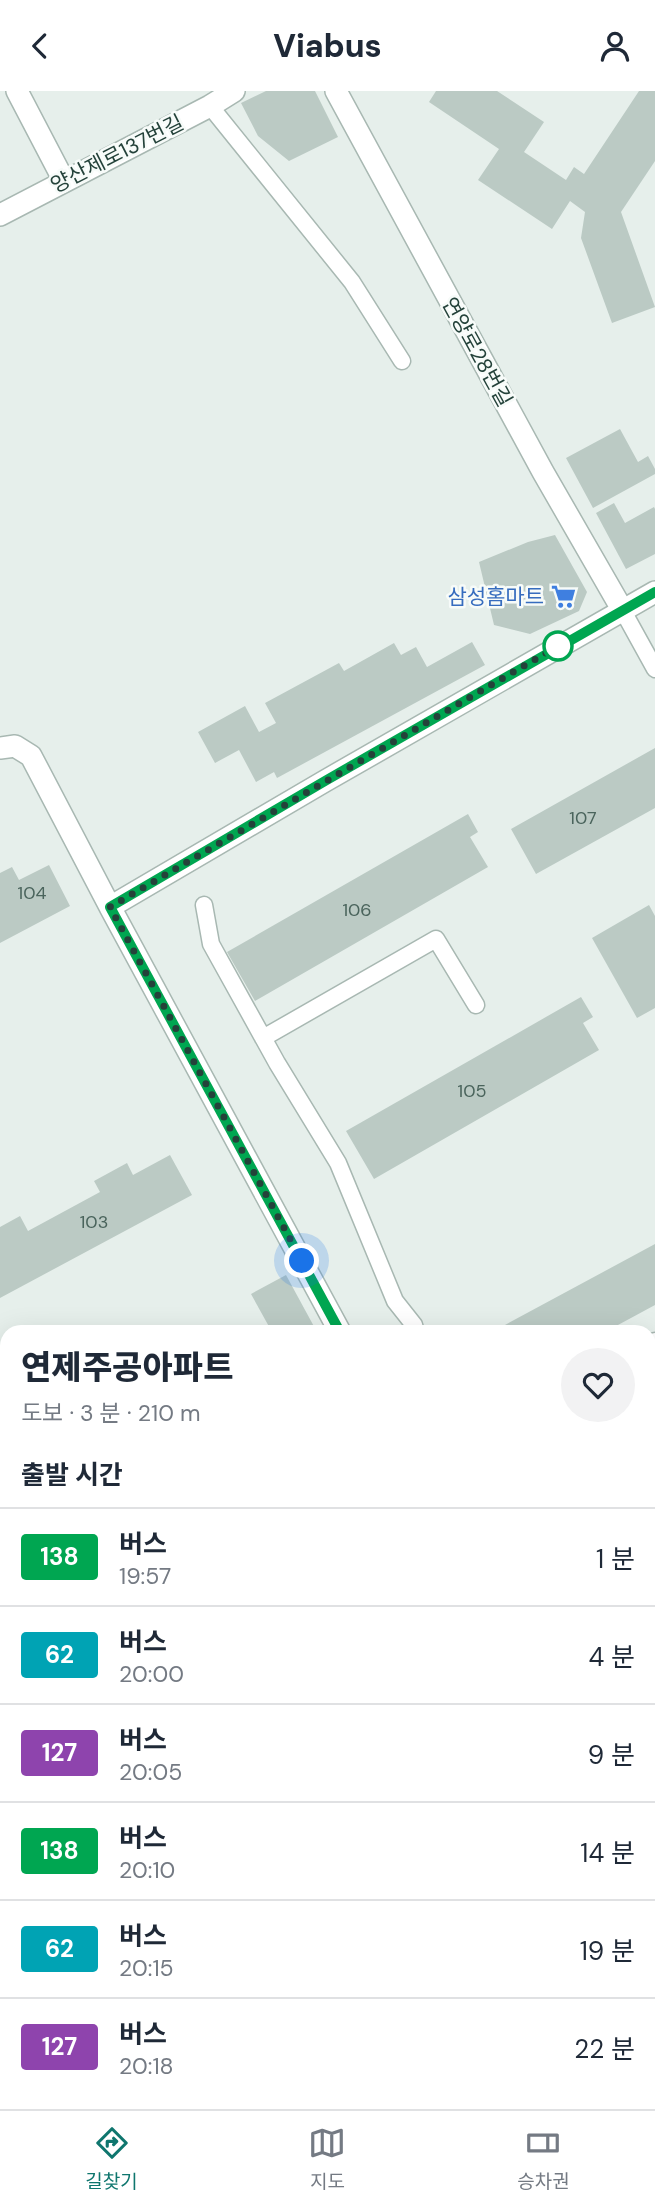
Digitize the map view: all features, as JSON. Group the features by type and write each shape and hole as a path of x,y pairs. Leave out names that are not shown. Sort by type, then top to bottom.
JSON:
{"street":[{"path":"17,91 64,181"},
{"name":"양산제로137번길","path":"0,215 234,91"},
{"name":"연양로28번길","path":"336,91 543,472 623,611"},
{"path":"110,907 655,592"},
{"path":"0,748 15,746 31,756 336,1325"}],"lane":[{"path":"210,106 352,282 402,361"},
{"path":"623,611 655,669"},
{"path":"204,905 211,944 263,1038 338,1163 395,1301 414,1325"},
{"path":"263,1038 436,939 476,1005"}],"building":[{"path":"266,91 315,91 338,137 289,161 258,136 241,103"},
{"path":"436,91 497,91 544,122 524,152 566,180 574,167 584,174 639,91 655,91 655,161 621,212 655,307 612,323 581,238 585,212 570,201 552,229 478,180 499,149 429,102"},
{"path":"620,429 638,462 648,456 655,474 593,508 566,458"},
{"path":"614,503 625,523 654,507 655,509 655,554 626,569 596,513"},
{"path":"555,535 587,592 579,611 530,634 494,625 479,562 528,542"},
{"path":"472,642 485,665 277,778 274,772 256,782 239,750 215,763 198,732 245,706 259,732 276,723 265,703 339,663 344,671 394,643 401,655 416,647 427,667"},
{"path":"655,748 655,808 536,874 511,829"},
{"path":"468,814 478,832 470,837 488,867 255,1001 227,952"},
{"path":"49,865 70,906 0,943 0,873 12,867 19,880"},
{"path":"649,905 655,916 655,1008 637,1018 592,938"},
{"path":"581,997 593,1017 583,1023 599,1050 374,1179 346,1131"},
{"path":"170,1155 192,1195 0,1298 0,1227 20,1216 28,1231 100,1192 94,1181 127,1163 133,1175"},
{"path":"655,1244 655,1305 618,1325 505,1325"},
{"path":"286,1275 313,1325 268,1325 251,1294"}],"bus line":[{"name":"138","path":"336,1325 110,907 655,592"}],"place":[{"name":"삼성홈마트","path":"564,597"}],"route":[{"path":"302,1261 110,907 558,646"}]}
